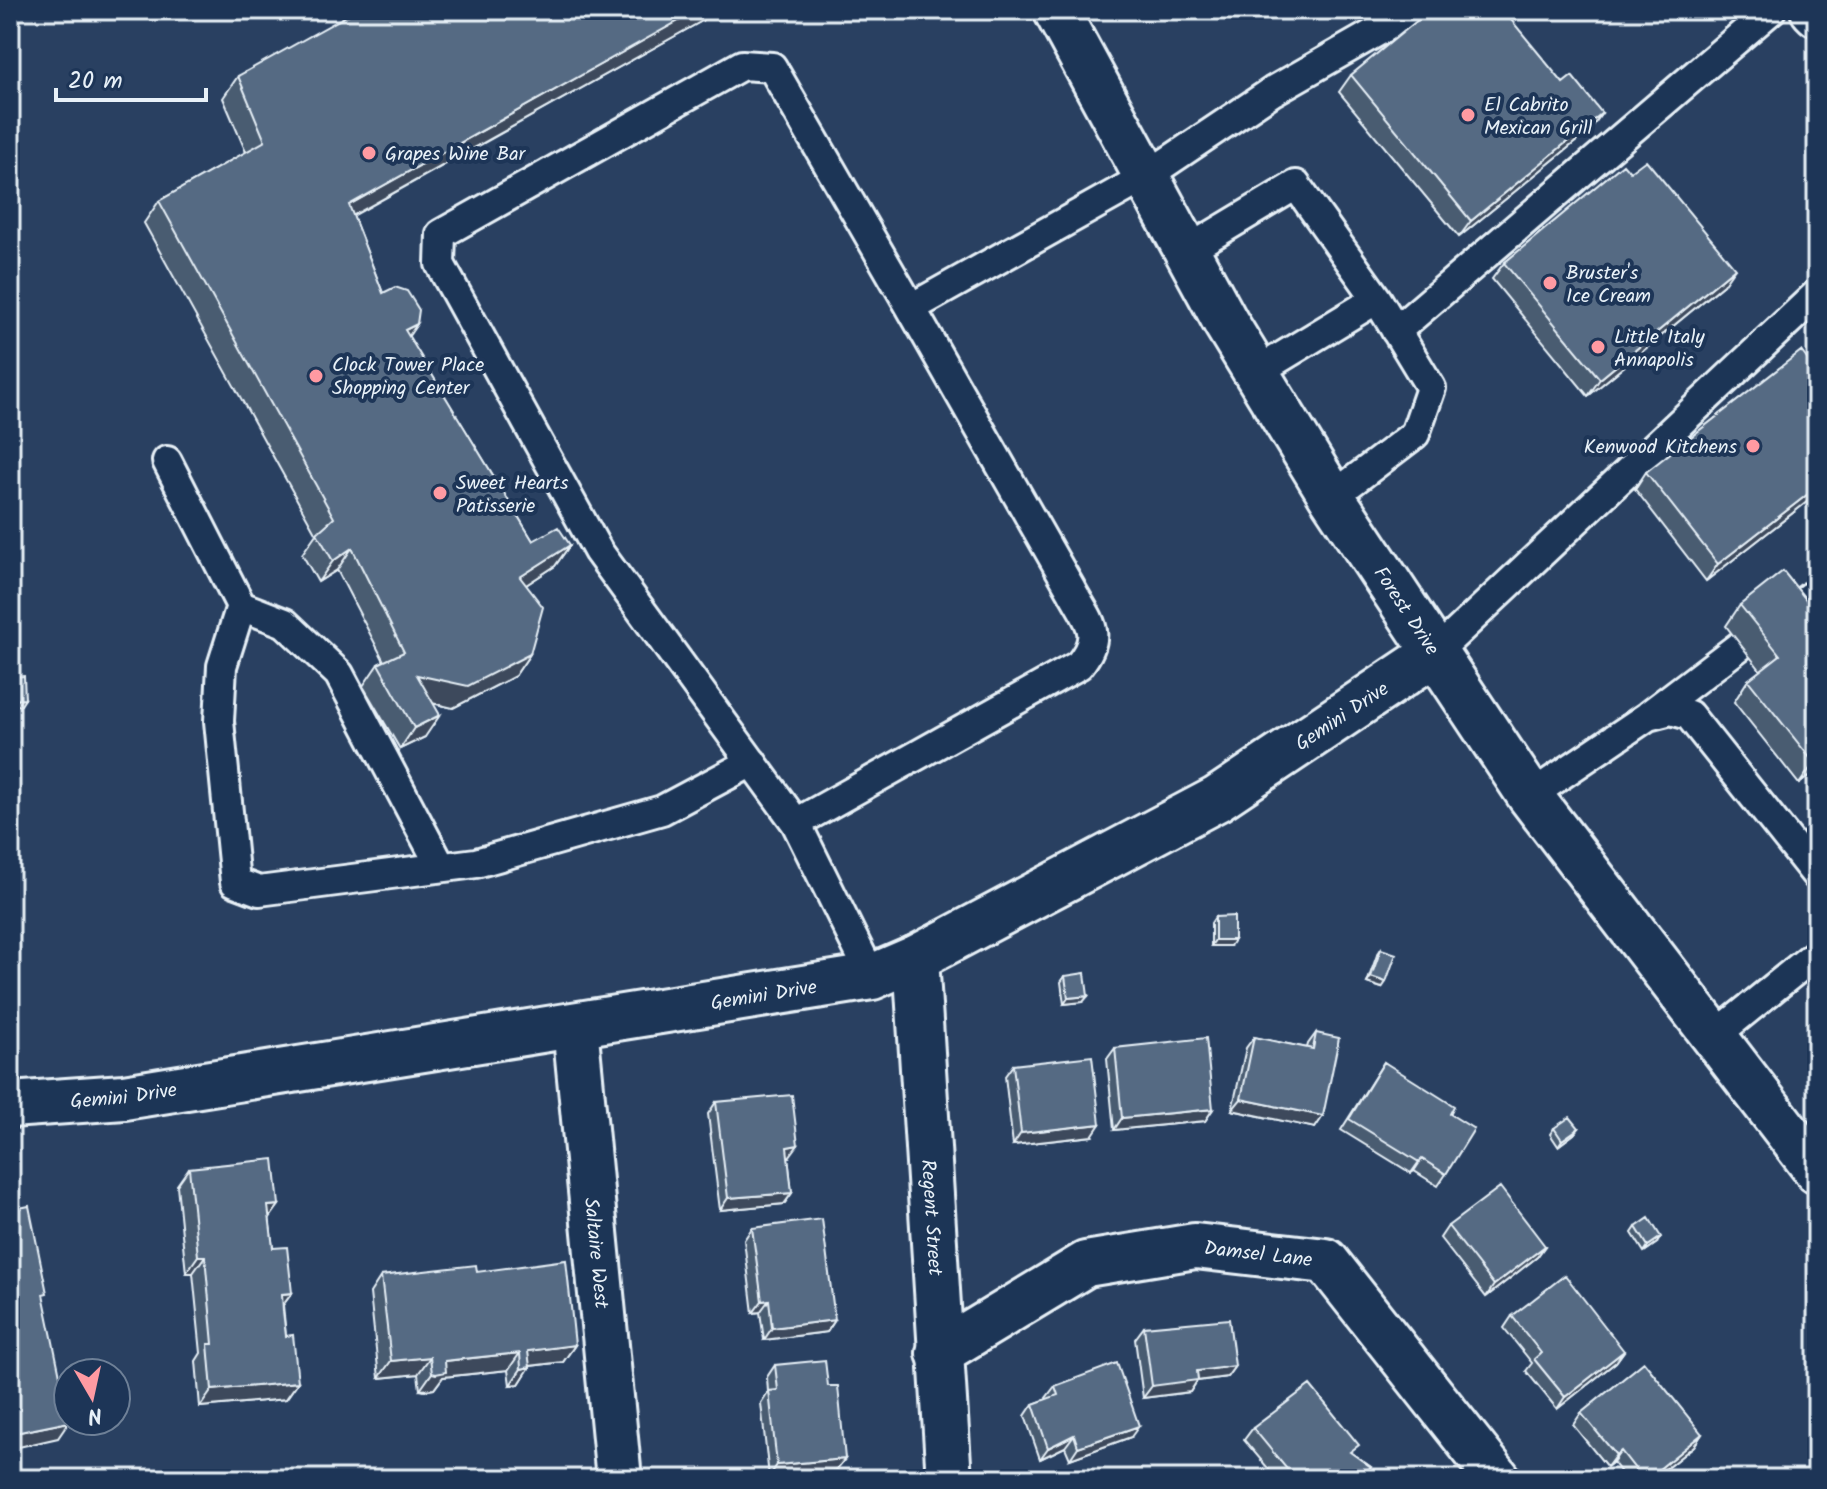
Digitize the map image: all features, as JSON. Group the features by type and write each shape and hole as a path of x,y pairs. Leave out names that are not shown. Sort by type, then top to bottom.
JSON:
{"street":[{"name":"Forest Drive","path":"1056,10 1255,373 1332,497 1530,796 1712,1038 1817,1171"},
{"name":"Gemini Drive","path":"10,1105 124,1097 872,977 916,958 1217,799 1435,653"},
{"name":"Regent Street","path":"916,958 949,1479"},
{"name":"Saltaire West","path":"575,1026 619,1479"},
{"name":"Damsel Lane","path":"939,1353 1086,1264 1195,1246 1326,1261 1498,1479"}],"lane":[{"path":"911,308 1145,177 1273,91 1415,10"},
{"path":"1396,331 1771,10"},
{"path":"796,823 1079,665 1094,647 1094,632 772,67 742,65 441,234 440,264 598,551 796,823 872,977"},
{"path":"1186,251 1296,185 1377,299 1431,388 1415,434 1332,497"},
{"path":"1435,653 1817,294"},
{"path":"1255,373 1377,299"},
{"path":"167,461 241,606 285,623 339,674 441,867"},
{"path":"1786,615 1817,592"},
{"path":"241,606 222,666 219,721 235,882 259,891 476,863 662,810 752,762"},
{"path":"1530,796 1648,716 1741,645"},
{"path":"1648,716 1671,710 1689,715 1817,876"},
{"path":"1712,1038 1817,953"}],"building":[{"name":"Clock Tower Place Shopping Center","path":"357,10 698,10 349,205 383,293 395,287 407,291 419,310 417,324 405,330 533,541 558,527 570,545 520,577 543,607 530,654 468,686 417,675 440,715 414,728 378,664 404,652 352,548 333,561 317,533 334,518 159,201 265,141 238,76"},
{"name":"El Cabrito Mexican Grill","path":"1430,10 1503,10 1563,83 1572,76 1602,113 1471,221 1351,75"},
{"path":"1646,160 1735,268 1600,379 1504,263 1623,164 1630,172"},
{"name":"Kenwood Kitchens","path":"1801,351 1817,372 1817,487 1718,564 1646,472"},
{"path":"1783,571 1817,613 1817,761 1814,763 1748,680 1780,655 1740,605"},
{"path":"24,676 25,699 10,700 10,677"},
{"path":"1234,916 1234,940 1215,940 1215,917"},
{"path":"1381,949 1396,954 1386,982 1371,977"},
{"path":"1085,973 1088,996 1068,998 1065,976"},
{"path":"1316,1033 1339,1038 1323,1116 1241,1099 1254,1037 1313,1049"},
{"path":"1206,1038 1213,1109 1122,1118 1115,1048"},
{"path":"1092,1056 1100,1124 1021,1133 1013,1065"},
{"path":"1384,1062 1454,1106 1450,1114 1474,1129 1446,1174 1422,1159 1419,1162 1349,1119"},
{"path":"792,1095 798,1145 787,1147 792,1193 728,1198 716,1102"},
{"path":"1570,1117 1579,1128 1562,1140 1554,1128"},
{"path":"274,1159 279,1205 268,1206 273,1248 287,1247 292,1293 282,1294 283,1311 286,1336 293,1335 298,1382 212,1390 208,1344 213,1344 205,1256 198,1256 189,1168"},
{"path":"1500,1187 1545,1246 1494,1285 1448,1226"},
{"path":"29,1206 56,1357 52,1357 52,1425 10,1434 10,1210"},
{"path":"1649,1218 1661,1237 1648,1246 1636,1227"},
{"path":"822,1219 835,1320 772,1328 769,1300 762,1301 752,1228"},
{"path":"566,1260 575,1345 528,1351 530,1367 521,1369 520,1353 445,1361 446,1372 436,1374 432,1373 430,1357 391,1361 381,1276 476,1265 477,1272"},
{"path":"1565,1275 1624,1351 1565,1397 1534,1359 1541,1353 1512,1316"},
{"path":"1229,1319 1235,1366 1197,1371 1198,1380 1152,1386 1144,1327"},
{"path":"825,1360 828,1386 838,1386 845,1459 777,1465 769,1391 778,1390 775,1365"},
{"path":"1644,1362 1702,1434 1647,1479 1643,1479 1621,1451 1616,1455 1581,1413"},
{"path":"1117,1363 1139,1426 1078,1447 1074,1435 1048,1448 1033,1404 1058,1395 1055,1386"},
{"path":"1310,1385 1359,1445 1350,1452 1371,1467 1357,1479 1295,1479 1253,1428"},
{"path":"534,1476 534,1479 500,1479"}],"place":[{"name":"El Cabrito Mexican Grill","path":"1468,115"},
{"name":"Grapes Wine Bar","path":"369,153"},
{"name":"Bruster's Ice Cream","path":"1550,283"},
{"name":"Little Italy Annapolis","path":"1598,347"},
{"name":"Clock Tower Place Shopping Center","path":"316,376"},
{"name":"Kenwood Kitchens","path":"1753,446"},
{"name":"Sweet Hearts Patisserie","path":"440,493"}]}
